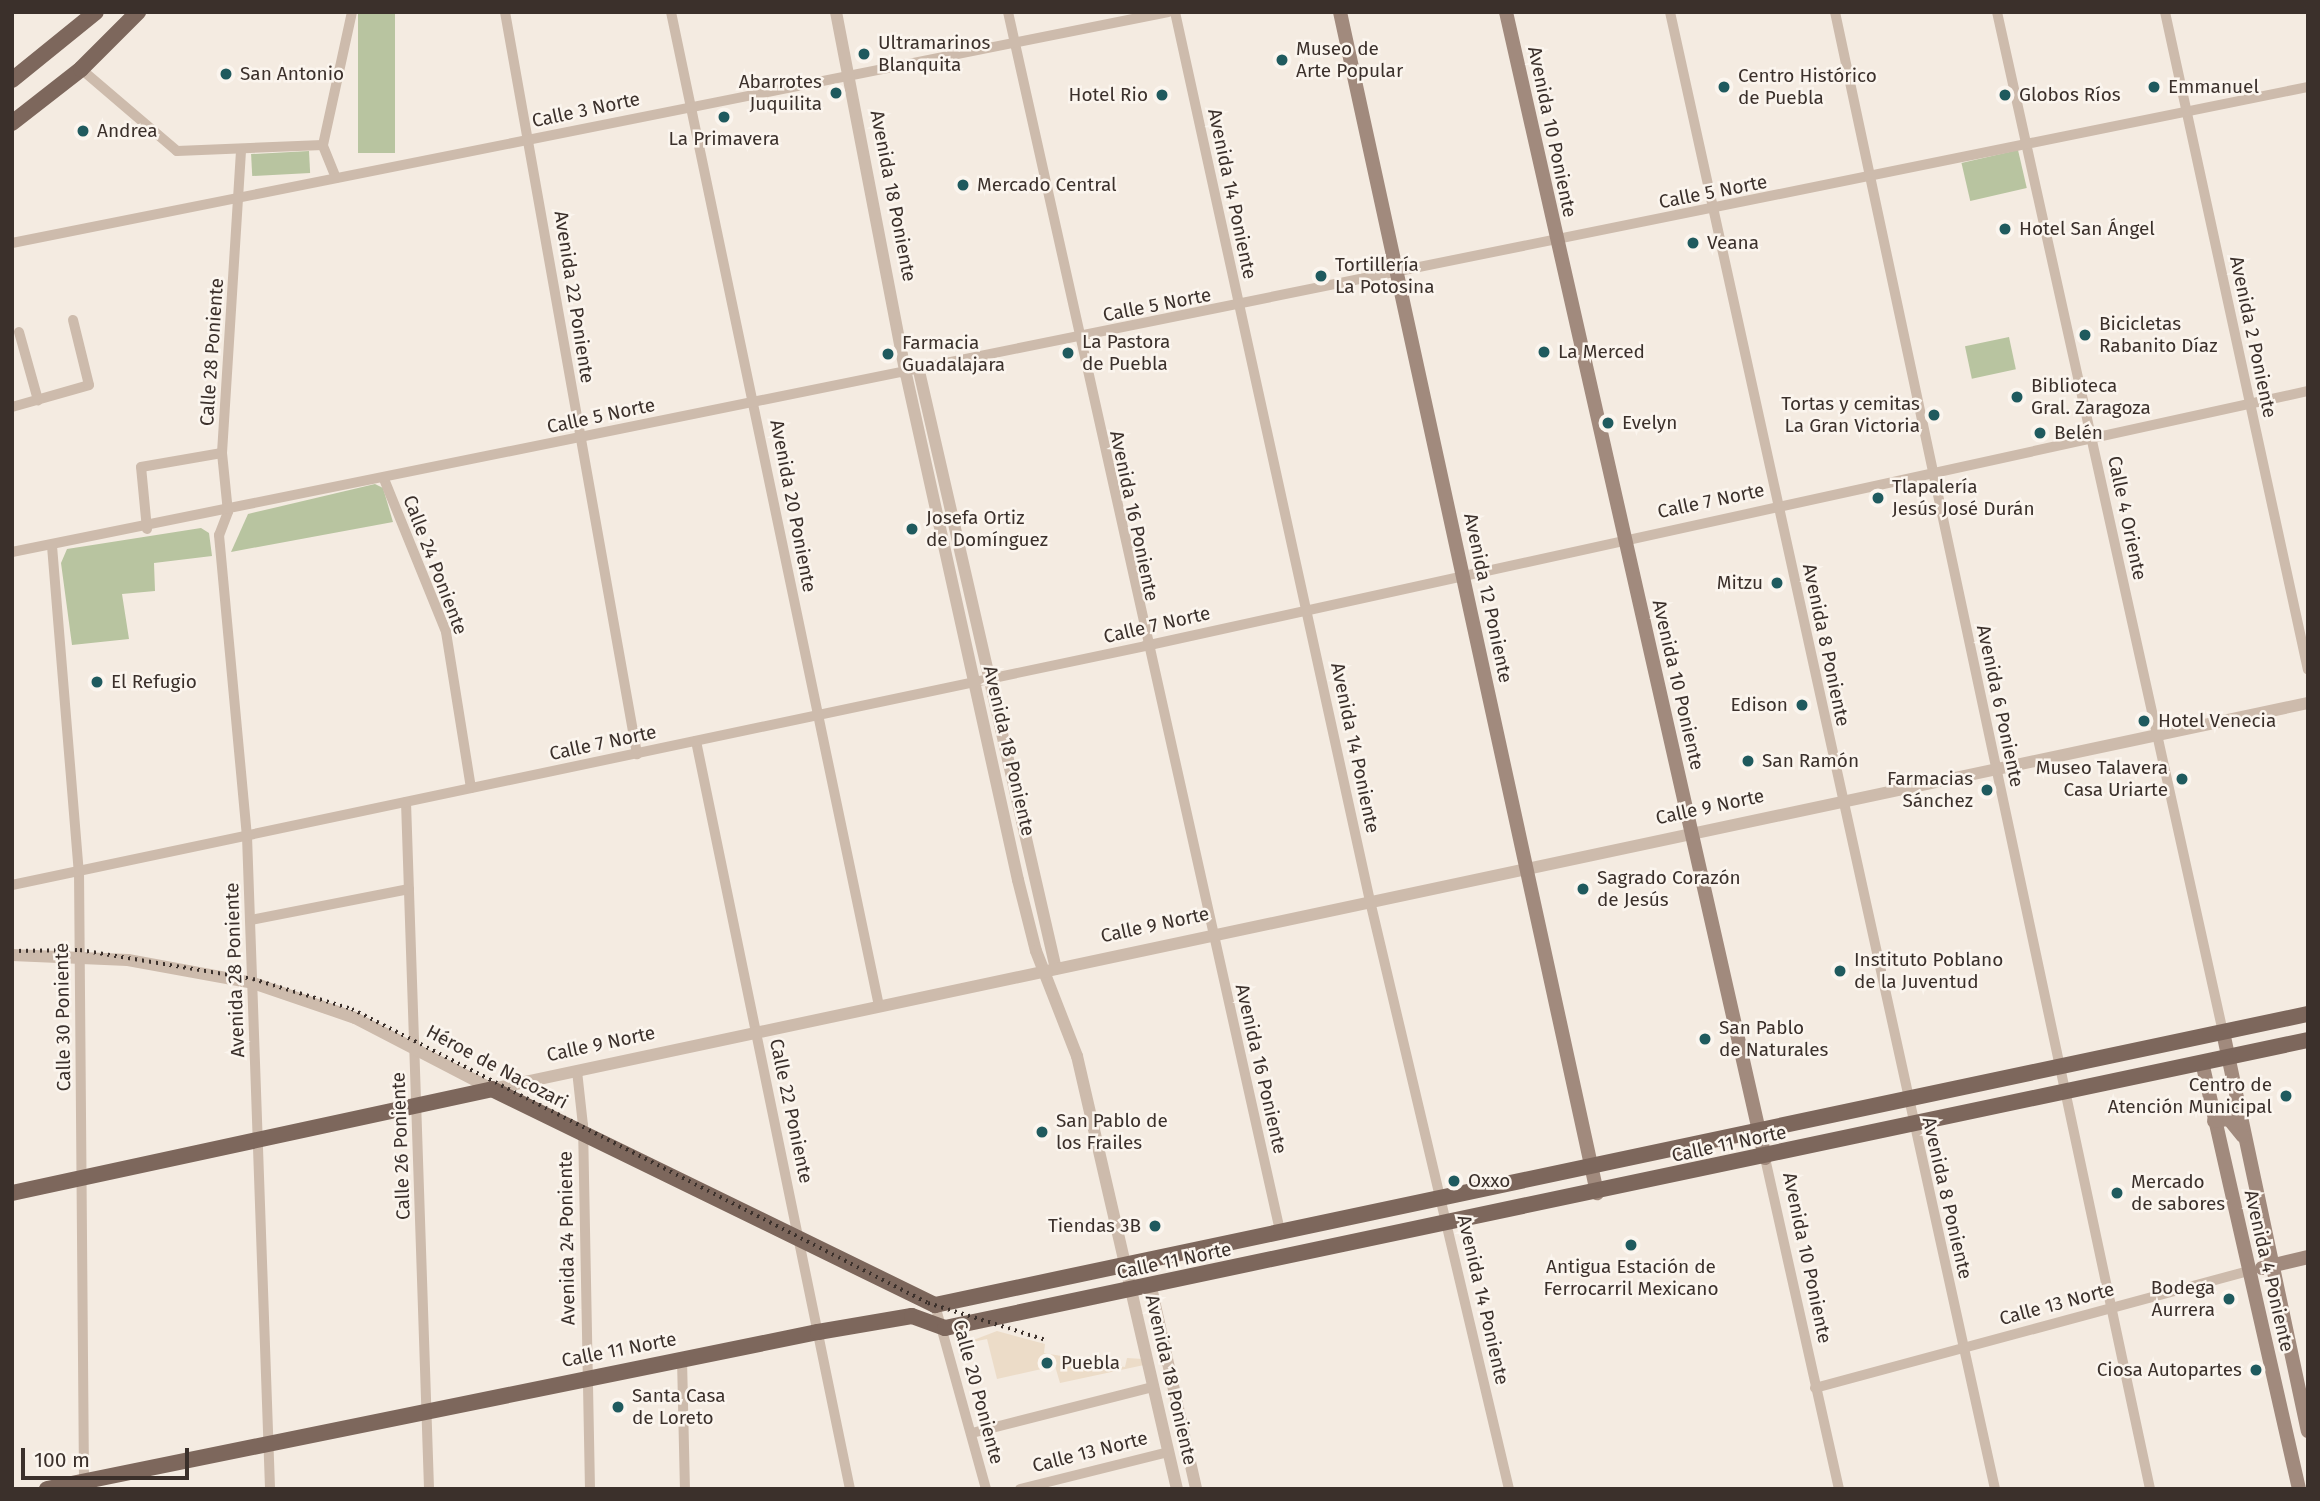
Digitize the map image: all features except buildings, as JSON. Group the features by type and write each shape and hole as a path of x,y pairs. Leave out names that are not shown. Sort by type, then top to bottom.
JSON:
{"main road":[{"path":"12,80 96,12"},
{"path":"12,123 81,69 138,12"},
{"name":"Avenida 12 Poniente","path":"1340,12 1597,1193"},
{"name":"Avenida 10 Poniente","path":"1506,12 1765,1158"},
{"name":"Calle 11 Norte","path":"934,1305 2308,1014"},
{"name":"Avenida 4 Poniente","path":"2223,1032 2248,1143 2269,1266 2308,1431"},
{"name":"Calle 11 Norte","path":"47,1489 84,1485 426,1408 818,1332 912,1316 945,1328 2065,1095 2308,1040"},
{"name":"Avenida 4 Poniente","path":"2202,1062 2300,1489"},
{"name":"Calle 9 Norte","path":"12,1193 492,1089"},
{"name":"Héroe de Nacozari","path":"492,1089 800,1243 934,1305"},
{"path":"2214,1121 2232,1121 2248,1143"},
{"name":"Calle 13 Norte","path":"2250,1272 2308,1257"}],"street":[{"path":"336,178 323,145 352,12"},
{"name":"Avenida 22 Poniente","path":"505,12 530,140 637,754"},
{"name":"Avenida 20 Poniente","path":"671,12 879,1006"},
{"name":"Avenida 18 Poniente","path":"836,12 980,681 996,778 1018,880 1028,919 1050,970 1077,1056 1177,1489"},
{"name":"Avenida 16 Poniente","path":"1008,12 1145,646 1280,1231"},
{"name":"Calle 3 Norte","path":"12,243 530,140 691,105 1168,12"},
{"name":"Avenida 14 Poniente","path":"1175,12 1370,901 1448,1224 1508,1489"},
{"name":"Avenida 8 Poniente","path":"1670,12 1913,1127 1995,1489"},
{"name":"Avenida 6 Poniente","path":"1835,12 2150,1489"},
{"name":"Calle 4 Oriente","path":"1997,12 2223,1032"},
{"name":"Avenida 2 Poniente","path":"2165,12 2308,670"},
{"path":"81,69 177,151 241,151 323,145"},
{"name":"Calle 5 Norte","path":"12,552 147,529 754,400 912,372 2026,147 2308,87"},
{"name":"Calle 28 Poniente","path":"147,529 141,467 222,453 241,196 241,151"},
{"path":"12,407 89,385 73,320"},
{"path":"19,332 38,400"},
{"name":"Calle 7 Norte","path":"12,885 1145,646 1306,607 2308,391"},
{"name":"Avenida 28 Poniente","path":"222,453 228,512 219,535 247,836 260,1138 270,1489"},
{"name":"Calle 24 Poniente","path":"384,478 446,632 471,788"},
{"name":"Calle 30 Poniente","path":"52,546 79,871 84,1485"},
{"name":"Avenida 18 Poniente","path":"980,681 1010,774 1044,916 1050,970"},
{"name":"Calle 9 Norte","path":"492,1089 1211,934 2308,703"},
{"name":"Calle 22 Poniente","path":"696,741 850,1489"},
{"path":"996,778 1010,774"},
{"name":"Calle 26 Poniente","path":"406,802 429,1489"},
{"path":"1009,835 1023,833"},
{"path":"1018,880 1034,876"},
{"path":"250,920 409,889"},
{"path":"1028,919 1044,916"},
{"name":"Héroe de Nacozari","path":"12,956 80,955 253,984 355,1018 492,1089"},
{"name":"Avenida 24 Poniente","path":"577,1071 583,1135 590,1489"},
{"name":"Avenida 10 Poniente","path":"1765,1158 1839,1489"},
{"name":"Calle 13 Norte","path":"1815,1388 2250,1272"},
{"name":"Avenida 18 Poniente","path":"1151,1287 1196,1489"},
{"name":"Calle 20 Poniente","path":"934,1305 945,1328 986,1489"},
{"path":"682,1359 685,1489"},
{"path":"972,1433 1153,1387"},
{"name":"Calle 13 Norte","path":"1020,1489 1168,1452"}],"green space":[{"path":"358,12 395,12 395,153 358,153"},
{"path":"2018,150 2027,188 1970,201 1961,163"},
{"path":"309,151 310,173 252,176 251,154"},
{"path":"2009,337 2016,369 1972,379 1965,346"},
{"path":"375,484 383,488 393,522 231,552 248,514"},
{"path":"201,528 209,533 212,556 154,563 155,591 122,594 129,639 72,645 61,563 67,549"}],"shaded area":[{"path":"997,1331 1045,1344 1044,1353 1125,1367 1127,1358 1143,1359 1144,1365 1060,1383 1055,1366 997,1379 987,1339 963,1344"}],"railway":[{"path":"12,951 80,950 253,979 352,1009 928,1303 1046,1340"}],"place":[{"name":"Ultramarinos Blanquita","path":"864,54"},
{"name":"Museo de Arte Popular","path":"1282,60"},
{"name":"San Antonio","path":"226,74"},
{"name":"Centro Histórico de Puebla","path":"1724,87"},
{"name":"Emmanuel","path":"2154,87"},
{"name":"Abarrotes Juquilita","path":"836,93"},
{"name":"Hotel Rio","path":"1162,95"},
{"name":"Globos Ríos","path":"2005,95"},
{"name":"La Primavera","path":"724,117"},
{"name":"Andrea","path":"83,131"},
{"name":"Mercado Central","path":"963,185"},
{"name":"Hotel San Ángel","path":"2005,229"},
{"name":"Veana","path":"1693,243"},
{"name":"Tortillería La Potosina","path":"1321,276"},
{"name":"Bicicletas Rabanito Díaz","path":"2085,335"},
{"name":"La Merced","path":"1544,352"},
{"name":"La Pastora de Puebla","path":"1068,353"},
{"name":"Farmacia Guadalajara","path":"888,354"},
{"name":"Biblioteca Gral. Zaragoza","path":"2017,397"},
{"name":"Tortas y cemitas La Gran Victoria","path":"1934,415"},
{"name":"Evelyn","path":"1608,423"},
{"name":"Belén","path":"2040,433"},
{"name":"Tlapalería Jesús José Durán","path":"1878,498"},
{"name":"Josefa Ortiz de Domínguez","path":"912,529"},
{"name":"Mitzu","path":"1777,583"},
{"name":"El Refugio","path":"97,682"},
{"name":"Edison","path":"1802,705"},
{"name":"Hotel Venecia","path":"2144,721"},
{"name":"San Ramón","path":"1748,761"},
{"name":"Museo Talavera Casa Uriarte","path":"2182,779"},
{"name":"Farmacias Sánchez","path":"1987,790"},
{"name":"Sagrado Corazón de Jesús","path":"1583,889"},
{"name":"Instituto Poblano de la Juventud","path":"1840,971"},
{"name":"San Pablo de Naturales","path":"1705,1039"},
{"name":"Centro de Atención Municipal","path":"2286,1096"},
{"name":"San Pablo de los Frailes","path":"1042,1132"},
{"name":"Oxxo","path":"1454,1181"},
{"name":"Mercado de sabores","path":"2117,1193"},
{"name":"Tiendas 3B","path":"1155,1226"},
{"name":"Antigua Estación de Ferrocarril Mexicano","path":"1631,1245"},
{"name":"Bodega Aurrera","path":"2229,1299"},
{"name":"Puebla","path":"1047,1363"},
{"name":"Ciosa Autopartes","path":"2256,1370"},
{"name":"Santa Casa de Loreto","path":"618,1407"}]}
